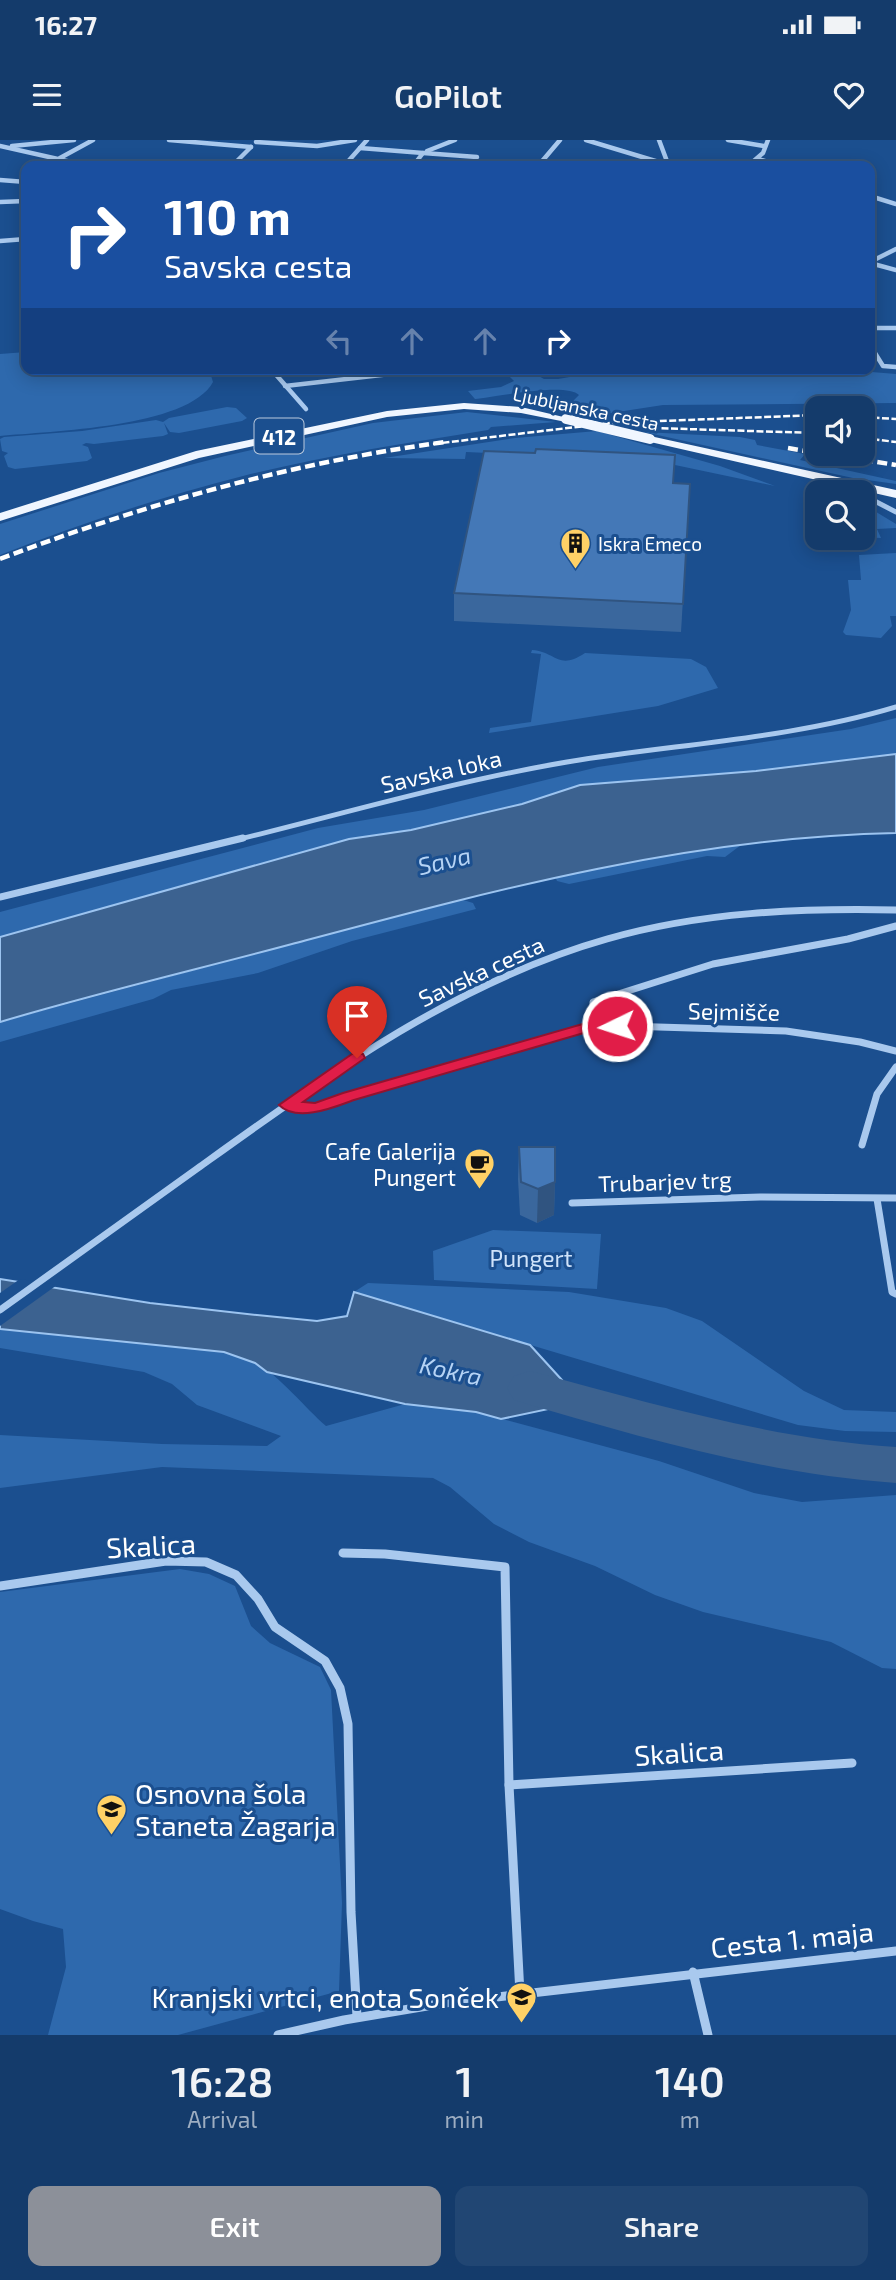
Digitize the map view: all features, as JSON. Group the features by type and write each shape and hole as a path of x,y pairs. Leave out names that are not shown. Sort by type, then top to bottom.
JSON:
{"main road":[{"name":"Ljubljanska cesta","path":"0,517 196,455 387,414 464,406 504,408 566,419 757,465 813,474 896,494"},
{"name":"Ljubljanska cesta","path":"757,465 805,482"},
{"path":"875,499 896,505"}],"street":[{"path":"0,146 74,140"},
{"path":"60,158 93,140"},
{"path":"169,140 251,147"},
{"path":"237,161 257,141 317,146 355,140"},
{"path":"348,161 367,140"},
{"path":"417,161 423,153 455,140"},
{"path":"542,161 560,140"},
{"path":"586,140 657,161"},
{"path":"659,140 668,161"},
{"path":"728,140 764,146"},
{"path":"755,161 768,140"},
{"path":"0,146 71,161"},
{"path":"360,148 477,157 474,161"},
{"path":"758,159 765,161"},
{"path":"0,180 21,182"},
{"path":"875,198 896,204"},
{"path":"0,202 21,201"},
{"path":"0,241 21,239"},
{"path":"875,260 896,249"},
{"path":"875,264 896,270"},
{"path":"875,328 896,328"},
{"path":"875,353 883,366 896,367"},
{"path":"276,375 306,410"},
{"path":"285,386 381,375"},
{"path":"875,501 896,512"},
{"name":"Savska loka","path":"0,897 527,769 634,751 801,729 860,718 896,707"},
{"name":"Savska cesta","path":"0,1310 331,1074 461,997 530,966 606,939 659,927 791,911 896,910"},
{"path":"593,1025 593,1002 713,964 848,939 896,926"},
{"name":"Sejmišče","path":"287,1105 317,1108 361,1092 593,1025 786,1031 896,1051"},
{"path":"862,1145 877,1094 896,1067"},
{"name":"Trubarjev trg","path":"572,1203 760,1197 896,1198"},
{"path":"877,1199 892,1292 896,1294"},
{"path":"343,1553 384,1554 505,1567 509,1785 520,1994"},
{"name":"Skalica","path":"0,1586 166,1561 206,1562 236,1575 258,1600 275,1627 325,1661 340,1688 348,1724 351,1912 357,2017"},
{"name":"Skalica","path":"509,1785 852,1763"},
{"name":"Cesta 1. maja","path":"278,2035 357,2017 520,1994 692,1972 896,1951"},
{"name":"Cesta 1. maja","path":"692,1972 708,2035"}],"green space":[{"path":"21,352 21,375 211,375 213,382 199,397 176,409 148,418 82,429 0,436 0,354"},
{"path":"875,372 896,374 896,403 875,403 875,396 805,396 805,404 663,405 585,417 578,415 572,402 579,395 572,391 546,390 475,399 468,391 501,387 514,381 510,377 537,375 544,379 581,375 875,375"},
{"path":"227,407 236,408 247,418 179,433 170,432 164,423 168,434 163,436 86,443 82,445 88,447 92,458 87,461 15,469 8,467 4,456 8,453 2,451 0,439 4,437 82,431 156,420 163,422 169,418"},
{"path":"467,412 556,422 491,427 488,430 334,456 243,476 120,512 0,555 0,524 159,473 373,423"},
{"path":"597,431 720,466 775,486 656,461 466,452 465,459 384,458 515,438"},
{"path":"644,432 755,440 757,445 805,454 800,460 805,461 805,466 827,466 896,481 896,484 853,478"},
{"path":"875,511 896,524 896,528 877,529 881,538 875,538"},
{"path":"896,553 896,616 890,616 892,626 881,638 846,635 843,632 851,610 848,580 861,580 859,555"},
{"path":"532,650 563,660 585,653 691,659 706,667 718,688 658,706 489,733 490,728 531,722 541,654 531,653"},
{"path":"896,718 896,754 756,771 580,785 522,804 411,830 349,839 0,937 0,912 318,828 424,810 598,767 851,729"},
{"path":"741,845 725,857 707,856 569,884 557,881 555,876 686,851"},
{"path":"460,899 473,903 476,909 352,941 258,973 171,990 153,999 0,1042 0,1022"},
{"name":"Pungert","path":"493,1230 601,1234 597,1289 434,1280 433,1251"},
{"path":"368,1283 569,1292 666,1308 702,1321 804,1391 844,1410 896,1412 896,1432 845,1431 798,1425 354,1292"},
{"path":"0,1329 224,1352 252,1361 265,1369 326,1426 405,1404 476,1412 659,1461 754,1493 802,1502 896,1495 896,1669 882,1668 831,1642 703,1612 655,1595 595,1566 529,1542 494,1524 450,1487 433,1478 162,1467 0,1488 0,1435 162,1444 267,1446 281,1436 197,1405 172,1384 144,1372 0,1348"},
{"path":"180,1569 209,1574 235,1586 251,1626 270,1643 320,1667 331,1690 342,1903 339,1991 178,2035 48,2035 66,1967 63,1929 0,1909 0,1592"}],"water":[{"name":"Sava","path":"896,754 896,833 742,845 591,870 441,905 0,1022 0,937 349,839 411,830 522,804 580,785 756,771"},
{"path":"0,1279 150,1303 317,1321 347,1316 354,1292 530,1345 582,1402 501,1419 476,1412 405,1404 267,1372 255,1363 224,1352 0,1329"}],"pier":[{"path":"20,1279 57,1285 0,1326 0,1293"}],"building":[{"name":"Iskra Emeco","path":"536,449 675,455 673,483 690,484 683,604 454,593 484,451 535,453"},
{"path":"519,1147 555,1147 555,1182 538,1189 521,1182"}],"waterway":[{"name":"Kokra","path":"530,1388 758,1447 805,1456 896,1465"}],"railway":[{"path":"433,444 610,423 805,415"},
{"path":"875,418 896,419"},
{"path":"652,428 805,433"},
{"path":"875,439 896,442"},
{"path":"0,559 109,520 219,488 331,461 445,442"},
{"path":"788,448 805,451"},
{"path":"875,462 896,465"}],"place":[{"name":"Iskra Emeco","path":"575,570"},
{"name":"Cafe Galerija Pungert","path":"479,1191"},
{"name":"Osnovna šola Staneta Žagarja","path":"112,1836"},
{"name":"Kranjski vrtci, enota Sonček","path":"522,2024"}],"route":[{"path":"357,1058 320,1080 287,1105 317,1108 349,1096 593,1025 617,1026"}]}
